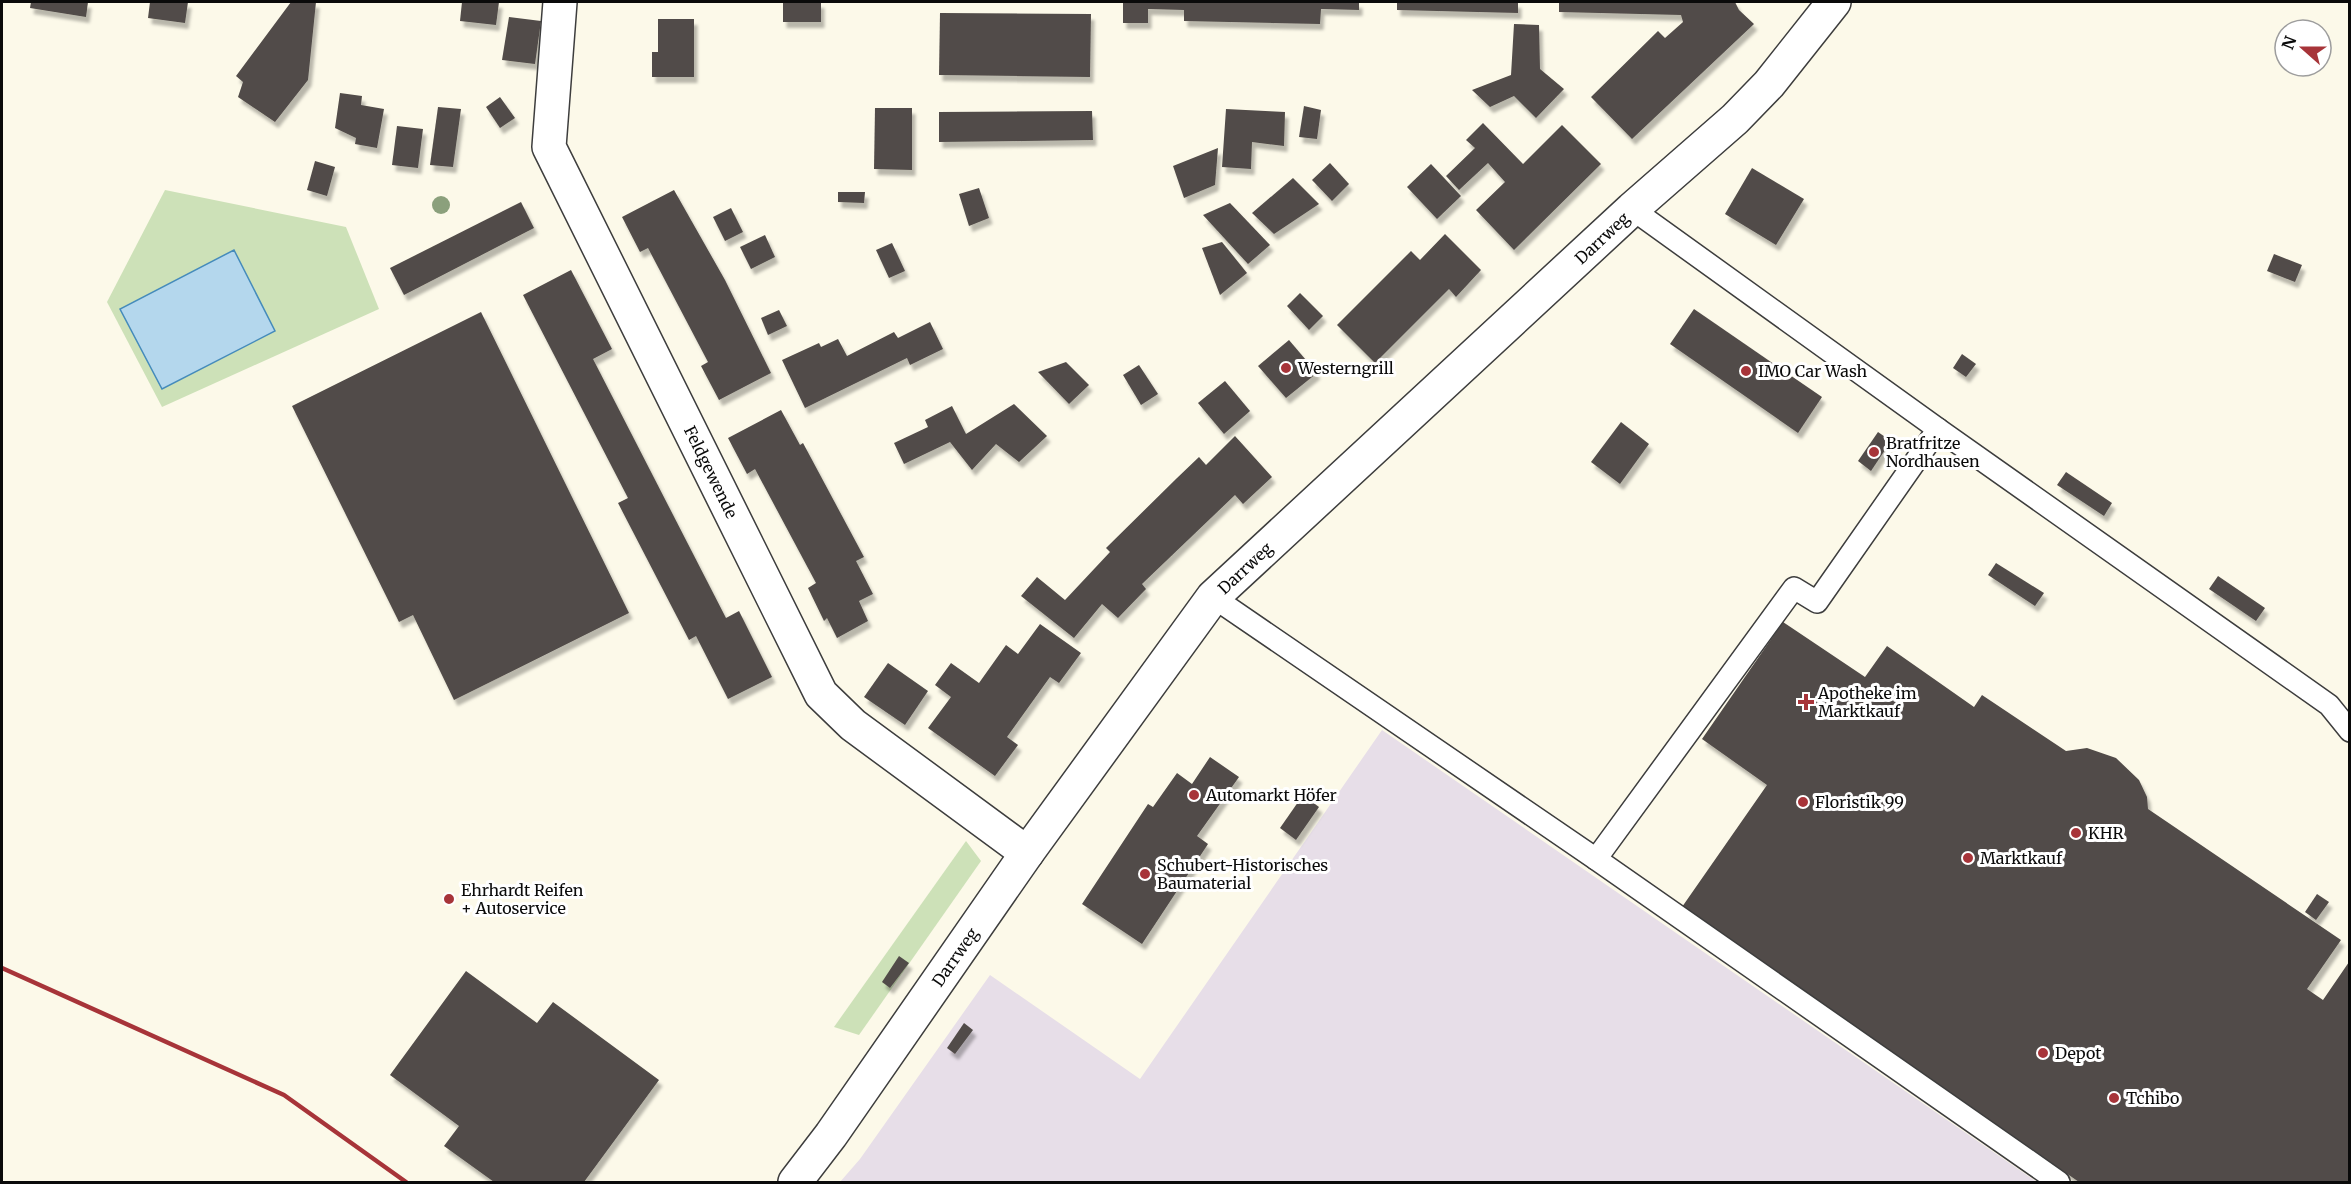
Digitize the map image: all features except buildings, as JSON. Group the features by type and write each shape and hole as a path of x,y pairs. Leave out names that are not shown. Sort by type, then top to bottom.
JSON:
{"street":[{"name":"Feldgewende","path":"560,2 549,147 821,694 853,726 1027,853"},
{"path":"1800,46 1807,2"},
{"name":"Darrweg","path":"795,1182 831,1135 1027,853 1214,597 1632,209 1735,119 1800,46 1834,2"}],"lane":[{"path":"1632,209 1938,429 2329,705 2349,731"},
{"path":"1596,859 1794,588 1817,602 1938,429"},
{"path":"1214,597 1596,859 2059,1182"}],"shaded area":[{"path":"1382,730 2037,1182 840,1182 860,1159 990,975 1140,1079"}],"green space":[{"path":"165,190 346,227 379,309 162,407 107,302"},
{"path":"966,841 981,861 859,1035 834,1027"}],"water":[{"path":"234,250 275,331 162,389 120,309"}],"railway":[{"path":"2,968 284,1095 406,1182"}],"place":[{"name":"Westerngrill","path":"1286,368"},
{"name":"IMO Car Wash","path":"1746,371"},
{"name":"Bratfritze Nordhausen","path":"1874,452"},
{"name":"Apotheke im Marktkauf","path":"1806,702"},
{"name":"Automarkt Höfer","path":"1194,795"},
{"name":"Floristik 99","path":"1803,802"},
{"name":"KHR","path":"2076,833"},
{"name":"Marktkauf","path":"1968,858"},
{"name":"Schubert-Historisches Baumaterial","path":"1145,874"},
{"name":"Ehrhardt Reifen + Autoservice","path":"449,899"},
{"name":"Depot","path":"2043,1053"},
{"name":"Tchibo","path":"2114,1098"}]}
